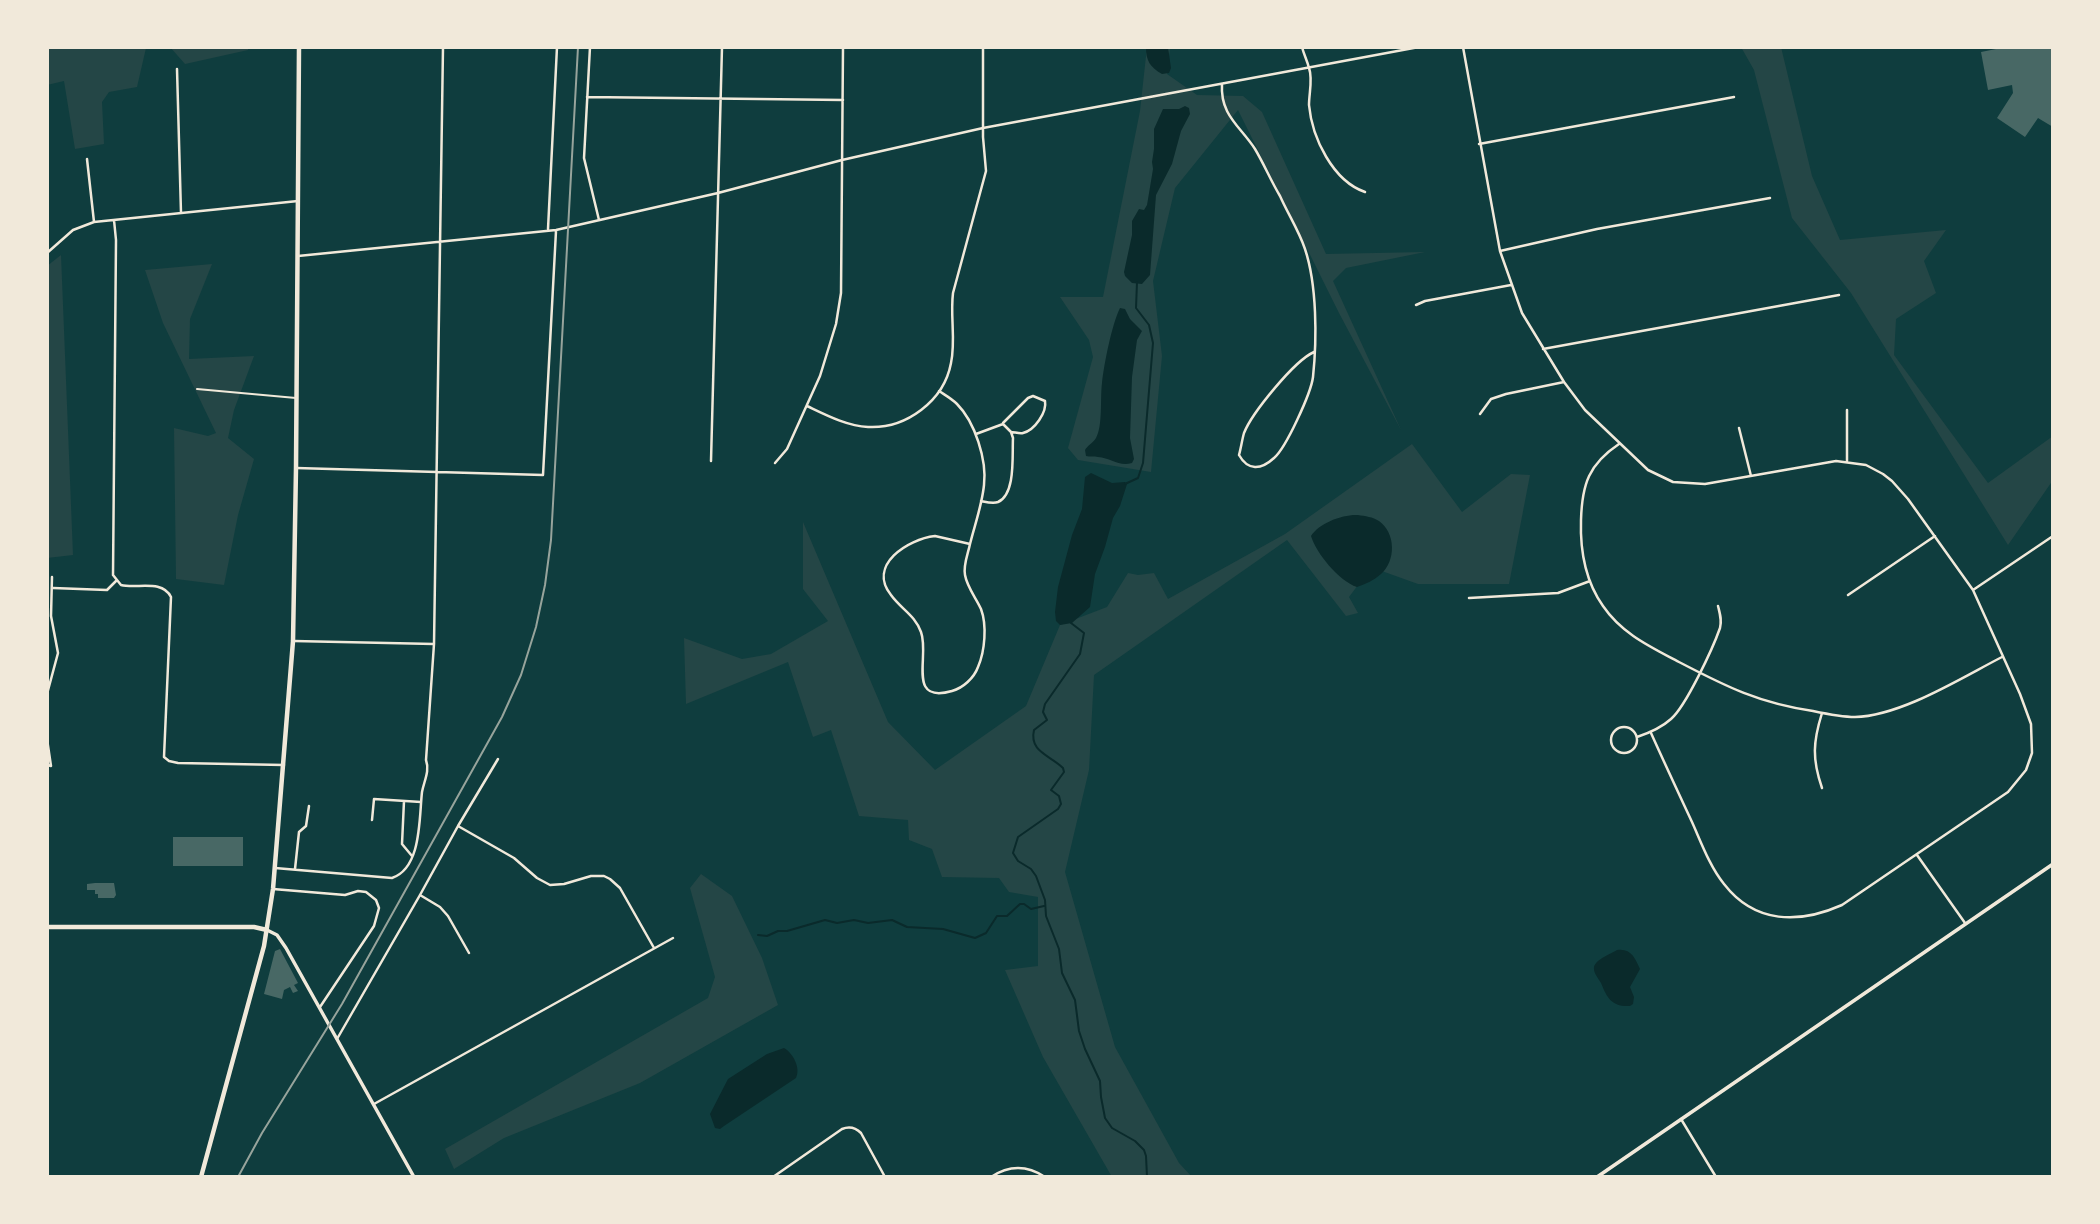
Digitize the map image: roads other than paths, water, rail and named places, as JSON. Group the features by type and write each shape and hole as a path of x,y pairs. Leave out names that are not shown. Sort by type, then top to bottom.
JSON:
{"main road":[{"path":"201,1177 267,930 284,765 293,641 299,47"},
{"path":"47,928 254,927 267,930"}],"street":[{"path":"275,867 392,878 402,873 418,843 421,802 428,767 426,760 434,644 443,47"},
{"path":"548,231 557,47"},
{"path":"590,47 584,158 599,220"},
{"path":"711,461 722,47"},
{"path":"775,463 788,449 828,356 841,293 843,47"},
{"path":"807,406 850,424 869,427 887,425 906,420 920,411 939,391 951,366 954,346 951,307 953,293 986,170 983,128 984,47"},
{"path":"1302,47 1309,67 1309,105 1313,129 1341,178 1365,192"},
{"path":"298,256 556,230 983,128 1419,47"},
{"path":"1463,47 1500,251 1511,285 1522,313 1564,382 1585,410 1648,470 1673,482 1705,484 1813,464 1847,462 1866,465 1883,474 1908,499 1973,590 2020,694 2031,724 2033,744 2026,770 2008,792 1842,905 1824,913 1789,919 1755,910 1739,900 1720,878 1651,733"},
{"path":"177,69 181,213"},
{"path":"1222,85 1229,117 1256,150 1305,248 1314,293 1314,352 1308,394 1275,458 1258,467 1249,467 1239,455 1244,434 1252,418 1296,365 1314,352"},
{"path":"587,97 843,100"},
{"path":"1479,144 1734,97"},
{"path":"87,159 94,222"},
{"path":"1500,251 1597,229 1770,198"},
{"path":"47,253 73,230 94,222 298,201"},
{"path":"52,588 104,590 115,579 114,220"},
{"path":"296,468 543,475 556,230"},
{"path":"1416,305 1511,285"},
{"path":"1543,348 1839,295"},
{"path":"1480,414 1491,399 1564,382"},
{"path":"939,391 957,403 975,434 981,451 984,483 964,572 984,619 981,658 973,677 956,690 932,693 925,689 922,683 924,648 921,631 909,612 887,589 884,578 886,568 889,559 896,552 923,537 944,536 970,544"},
{"path":"1003,424 1028,398 1033,396 1045,401 1044,412 1031,429 1021,434 1011,432"},
{"path":"1847,410 1847,462"},
{"path":"975,434 1003,424 1013,438 1010,488 996,503 981,501"},
{"path":"1739,428 1751,476"},
{"path":"1619,444 1606,453 1587,477 1583,497 1581,543 1590,581 1602,605 1624,630 1642,643 1754,698 1783,707 1849,717 1886,712 2002,657"},
{"path":"1848,595 1935,536"},
{"path":"1973,590 2053,536"},
{"path":"47,694 58,653 51,616 52,578"},
{"path":"115,579 126,587 158,587 169,593 172,603 164,757 178,763 284,765"},
{"path":"1469,598 1558,593 1590,581"},
{"path":"1637,737 1651,733 1671,719 1681,707 1700,673 1720,626 1718,606"},
{"path":"293,641 434,644"},
{"path":"1822,713 1816,732 1814,756 1822,788"},
{"path":"1621,727 1629,728 1637,737 1635,749 1628,753 1619,753 1611,744 1614,732 1621,727"},
{"path":"47,739 51,766 47,765"},
{"path":"337,1039 498,759"},
{"path":"372,820 374,799 421,802"},
{"path":"404,801 402,844 412,856"},
{"path":"295,869 299,832 306,826 309,806"},
{"path":"458,825 514,858 537,878 550,885 591,876 610,879 620,888 653,948"},
{"path":"1917,855 1965,923"},
{"path":"1597,1177 2053,864"},
{"path":"273,889 345,895 362,891 370,894 377,903 379,912 374,926 320,1008"},
{"path":"420,895 440,906 469,953"},
{"path":"267,930 277,935 286,948 414,1177"},
{"path":"374,1104 673,938"},
{"path":"1681,1119 1716,1177"},
{"path":"773,1177 842,1129 852,1127 860,1133 885,1177"},
{"path":"991,1177 1005,1169 1016,1167 1030,1169 1045,1177"}],"lane":[{"path":"197,389 297,398"}],"waterway":[{"path":"1125,484 1138,478 1143,463 1153,343 1149,325 1136,308 1137,282"},
{"path":"1071,623 1084,633 1080,654 1045,704 1043,712 1047,720 1034,730 1033,737 1038,748 1063,768 1064,772 1051,790 1059,796 1061,804 1058,809 1018,837 1013,853 1018,861 1031,869 1036,876 1045,900 1046,916 1059,949 1062,973 1075,1000 1079,1031 1100,1081 1105,1118 1112,1128 1135,1141 1144,1150 1147,1177"},
{"path":"758,935 767,936 825,920 837,923 892,920 907,927 943,929 975,938 986,933 997,916 1007,916 1020,904 1031,909 1044,906"}],"railway":[{"path":"238,1177 262,1133 342,1004 502,717 521,675 536,627 551,540 578,47"}]}
